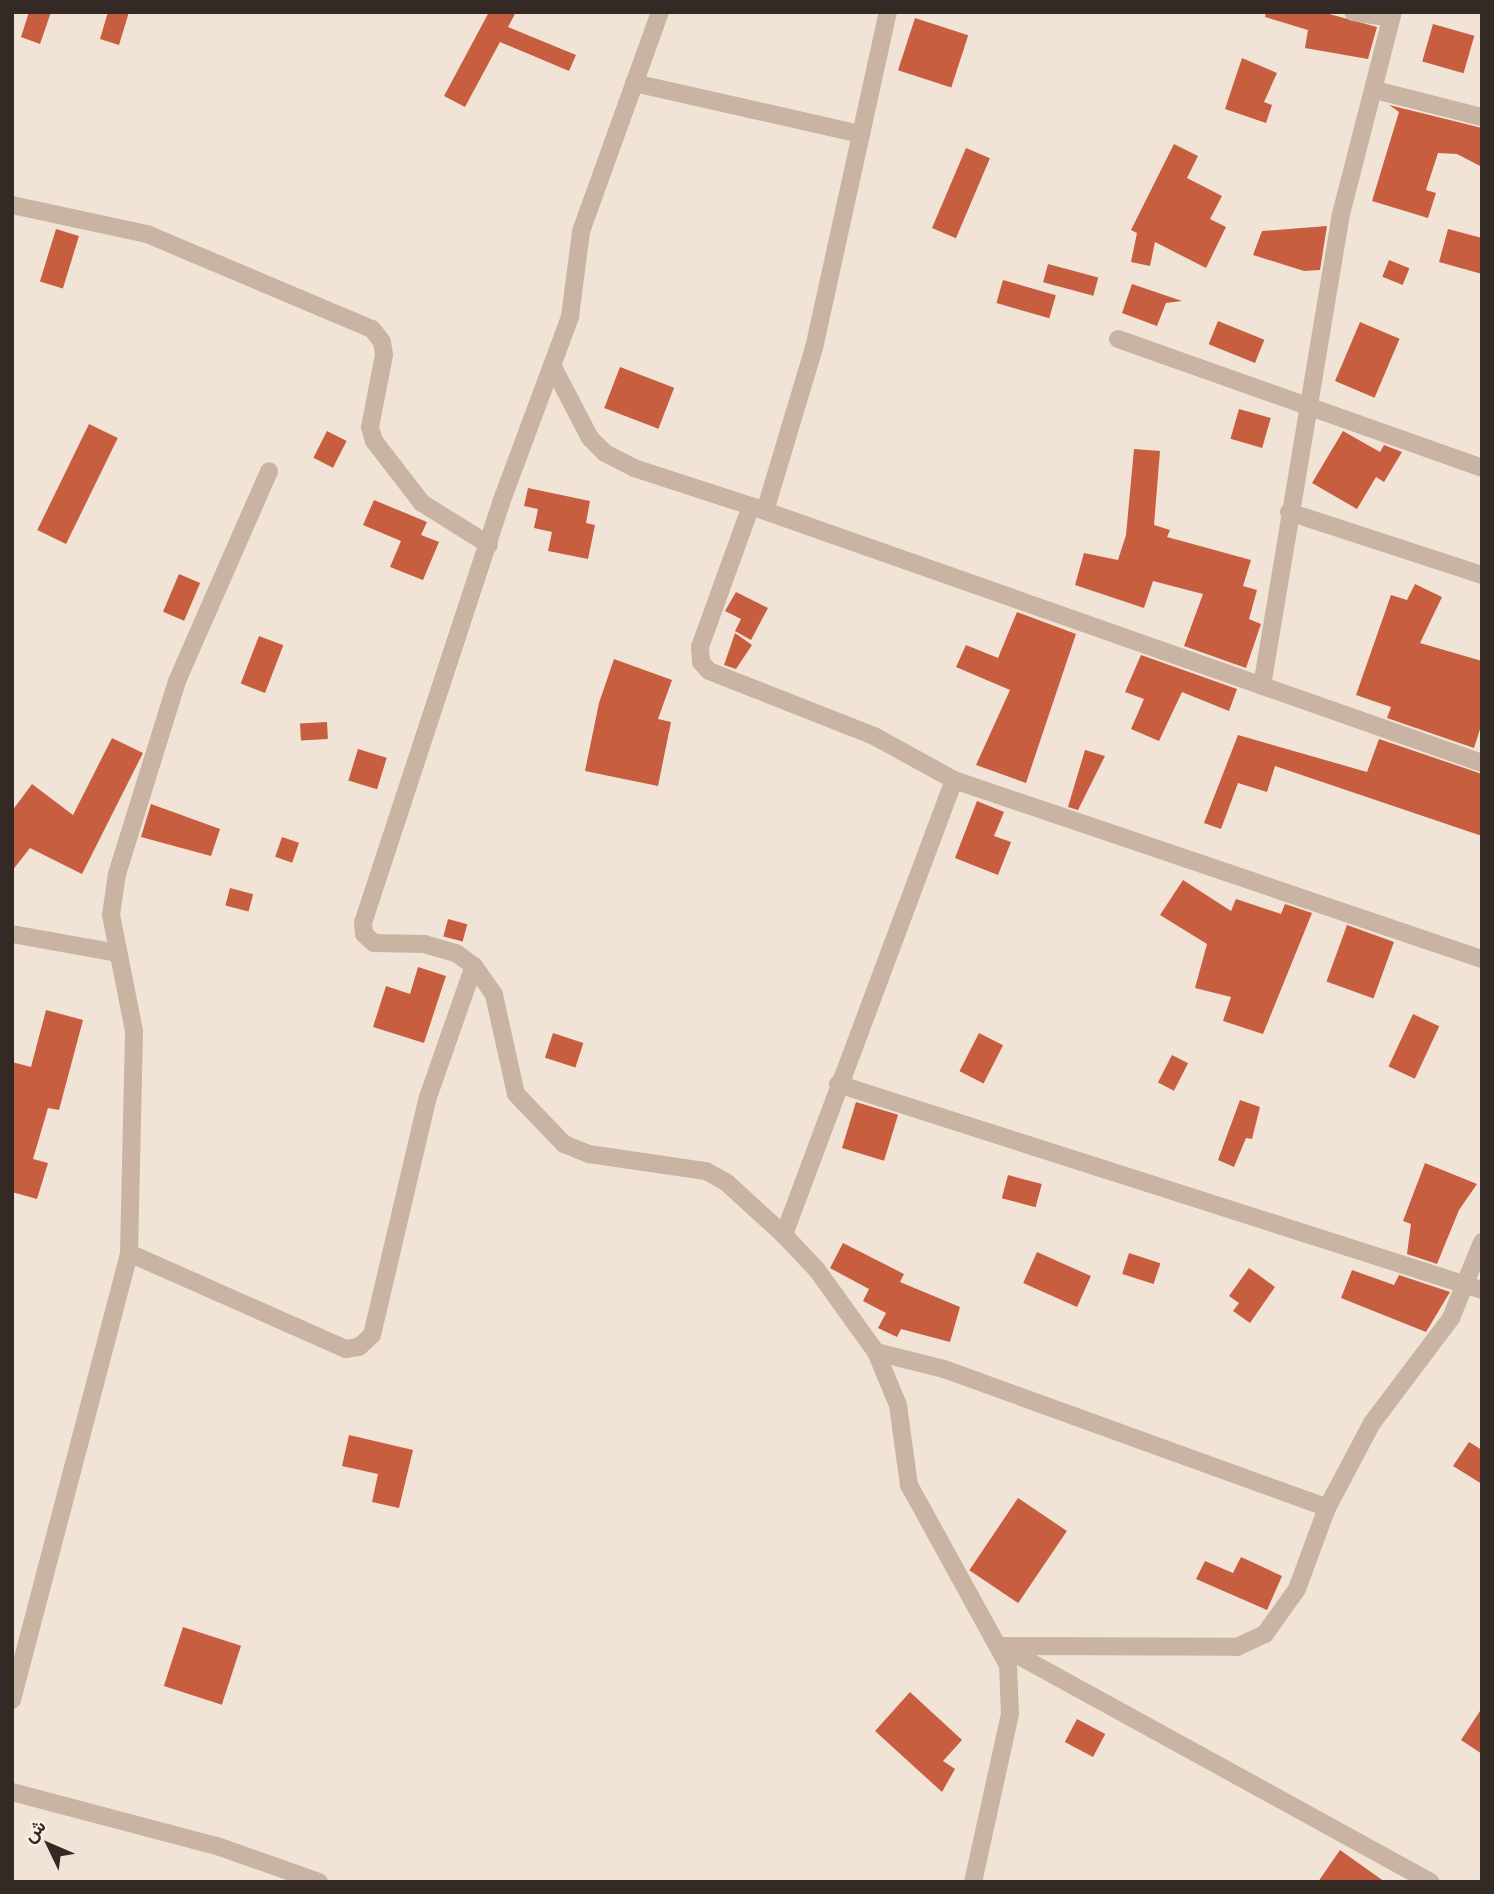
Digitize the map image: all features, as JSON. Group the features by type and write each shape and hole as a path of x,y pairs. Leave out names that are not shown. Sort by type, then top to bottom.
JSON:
{"street":[{"path":"660,12 580,232 573,301 553,367 489,545 363,922 364,934 374,943 424,944 456,953 474,966 494,995 516,1094 538,1123 564,1144 589,1154 706,1171 784,1236 817,1270 876,1352 898,1405 909,1485 1000,1646 1012,1686 1010,1714 973,1882"},
{"path":"888,12 814,348 758,508 700,647 701,662 719,676 874,736 954,780 1482,959"},
{"path":"1262,686 1306,406 1340,218 1392,15 1353,12"},
{"path":"634,83 861,134"},
{"path":"1374,90 1482,117"},
{"path":"12,205 147,234 352,316 372,329 382,342 384,355 370,427 374,441 422,503 489,545"},
{"path":"1118,340 1482,468"},
{"path":"553,367 590,438 605,453 634,468 758,508 1482,763"},
{"path":"12,1700 129,1253 134,1031 111,915 117,874 177,681 269,471"},
{"path":"1289,512 1482,575"},
{"path":"784,1236 838,1084 954,780"},
{"path":"12,934 118,953"},
{"path":"129,1253 346,1349 359,1347 372,1335 428,1097 474,966"},
{"path":"838,1084 1474,1287"},
{"path":"1000,1646 1253,1644 1297,1589 1327,1508 1371,1423 1432,1346 1474,1287 1482,1242"},
{"path":"876,1352 944,1369 1327,1508"},
{"path":"1000,1646 1432,1882"},
{"path":"12,1792 217,1846 319,1882"}],"building":[{"path":"29,12 51,12 40,44 21,37"},
{"path":"108,12 129,12 119,45 100,39"},
{"path":"489,12 516,12 508,27 576,55 569,71 500,42 465,107 444,96"},
{"path":"1266,12 1322,12 1377,27 1368,59 1305,48 1308,30 1265,17"},
{"path":"915,18 968,35 951,88 898,70"},
{"path":"1433,24 1474,36 1464,73 1422,61"},
{"path":"1242,58 1277,73 1264,102 1272,105 1266,123 1225,109"},
{"path":"1389,105 1482,128 1482,167 1457,154 1438,153 1426,190 1436,193 1428,218 1372,201 1399,112"},
{"path":"1174,144 1198,156 1187,178 1222,196 1210,219 1226,227 1206,268 1155,242 1150,266 1131,262 1137,233 1131,230"},
{"path":"966,148 990,158 956,238 932,228"},
{"path":"1327,226 1320,270 1304,271 1253,255 1262,231"},
{"path":"56,229 79,236 63,289 40,282"},
{"path":"1448,229 1482,238 1482,274 1439,262"},
{"path":"1389,260 1409,268 1403,285 1382,277"},
{"path":"1048,264 1098,277 1093,296 1043,282"},
{"path":"1003,280 1056,295 1049,318 996,303"},
{"path":"1132,284 1182,301 1166,303 1157,326 1122,313"},
{"path":"1218,321 1264,340 1255,363 1209,344"},
{"path":"1360,322 1400,339 1375,398 1335,381"},
{"path":"620,367 674,388 658,429 604,408"},
{"path":"1239,409 1271,418 1262,448 1230,439"},
{"path":"89,424 118,438 66,544 37,530"},
{"path":"327,431 347,441 333,468 313,458"},
{"path":"1343,431 1380,452 1384,445 1402,452 1384,482 1376,477 1357,509 1312,483"},
{"path":"1134,449 1160,451 1154,525 1170,530 1167,537 1251,560 1243,586 1257,590 1249,619 1261,624 1246,668 1184,646 1203,594 1153,581 1144,608 1075,585 1084,553 1118,560 1126,535"},
{"path":"528,488 590,501 586,523 595,525 588,559 548,551 552,532 534,528 538,509 524,506"},
{"path":"374,500 427,522 421,535 439,542 423,580 390,567 401,541 363,525"},
{"path":"179,574 200,583 184,621 163,612"},
{"path":"1415,584 1442,597 1420,643 1482,661 1482,723 1474,748 1387,718 1391,707 1356,695 1391,595 1407,600"},
{"path":"736,592 768,608 751,640 735,631 741,619 725,611"},
{"path":"1017,612 1076,634 1026,783 976,765 1010,690 956,667 966,645 998,658"},
{"path":"735,633 752,645 736,669 724,665"},
{"path":"259,636 283,645 265,693 241,684"},
{"path":"1141,655 1237,689 1229,711 1182,692 1159,741 1131,729 1144,699 1125,692"},
{"path":"614,659 672,680 658,719 671,722 658,786 585,771 599,703"},
{"path":"327,722 328,739 301,740 300,723"},
{"path":"1238,735 1367,772 1379,739 1482,774 1482,836 1275,766 1267,792 1238,783 1221,829 1204,823"},
{"path":"112,738 143,753 82,874 30,848 12,871 12,811 32,784 73,815"},
{"path":"358,749 387,758 377,789 348,781"},
{"path":"1085,750 1105,756 1078,810 1068,807"},
{"path":"977,801 1004,812 994,836 1011,842 998,875 955,858"},
{"path":"151,804 220,829 211,856 141,837"},
{"path":"282,837 299,843 292,863 275,857"},
{"path":"1183,880 1231,911 1236,899 1281,914 1285,904 1312,913 1263,1034 1223,1021 1231,997 1195,988 1207,944 1160,915"},
{"path":"230,888 253,894 249,912 225,905"},
{"path":"448,919 467,924 463,942 443,936"},
{"path":"1347,925 1394,942 1373,998 1326,981"},
{"path":"418,967 446,976 424,1043 373,1027 386,986 410,994"},
{"path":"46,1010 83,1020 59,1110 48,1108 33,1159 48,1163 37,1199 12,1192 12,1062 31,1067"},
{"path":"1413,1014 1439,1026 1415,1079 1388,1067"},
{"path":"553,1033 583,1043 575,1068 545,1058"},
{"path":"979,1033 1003,1045 984,1084 959,1071"},
{"path":"1172,1055 1188,1063 1174,1091 1158,1083"},
{"path":"1240,1100 1260,1107 1252,1139 1246,1138 1234,1167 1218,1160"},
{"path":"856,1102 898,1115 884,1161 842,1148"},
{"path":"1425,1163 1477,1184 1459,1210 1437,1264 1407,1254 1411,1224 1403,1221"},
{"path":"1008,1175 1042,1184 1036,1207 1002,1198"},
{"path":"843,1243 904,1274 900,1282 960,1307 950,1342 901,1329 897,1337 878,1328 886,1313 863,1301 869,1289 830,1268"},
{"path":"1037,1252 1091,1276 1077,1307 1023,1283"},
{"path":"1129,1253 1160,1263 1154,1284 1122,1274"},
{"path":"1249,1268 1275,1287 1250,1323 1233,1311 1239,1303 1229,1296"},
{"path":"1352,1270 1394,1285 1399,1275 1450,1292 1426,1332 1341,1298"},
{"path":"349,1435 413,1450 399,1508 372,1502 378,1474 342,1466"},
{"path":"1469,1442 1482,1450 1482,1484 1453,1466"},
{"path":"1018,1498 1067,1531 1018,1603 969,1570"},
{"path":"1241,1557 1282,1576 1267,1610 1196,1579 1205,1561 1233,1573"},
{"path":"183,1627 241,1646 222,1705 164,1686"},
{"path":"910,1692 962,1740 943,1761 955,1769 942,1792 875,1731"},
{"path":"1482,1708 1482,1754 1461,1740"},
{"path":"1077,1719 1105,1734 1093,1757 1065,1742"},
{"path":"1340,1850 1385,1882 1318,1882"}]}
